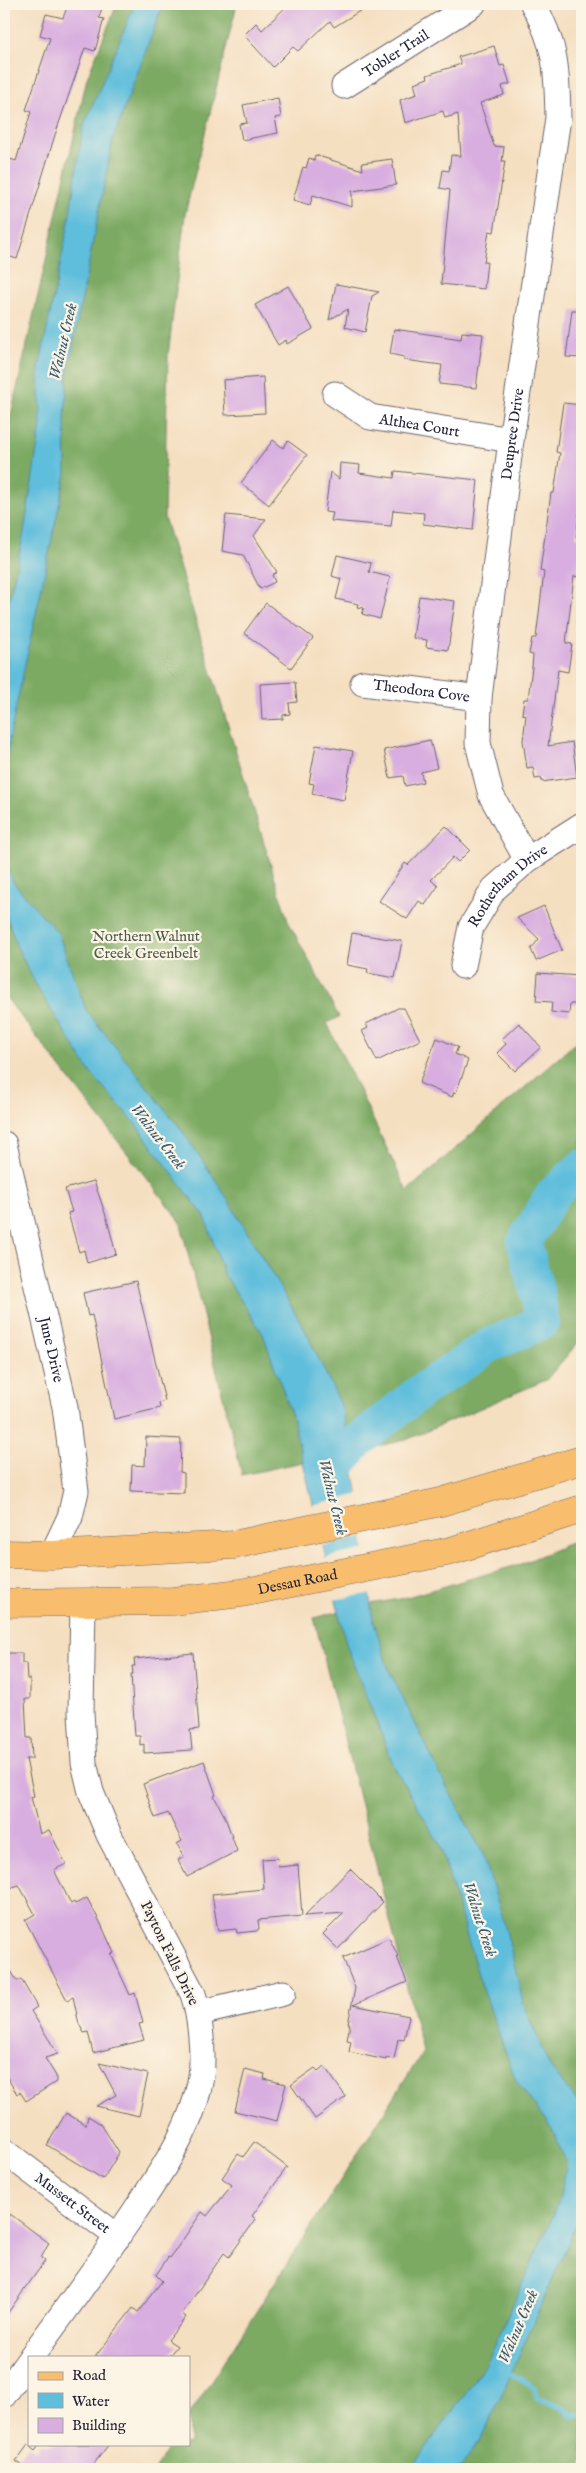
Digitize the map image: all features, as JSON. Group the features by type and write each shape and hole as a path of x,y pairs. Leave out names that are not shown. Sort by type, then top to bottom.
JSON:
{"main road":[{"path":"4,1554 52,1555 233,1545 441,1502 582,1460"},
{"name":"Dessau Road","path":"4,1603 173,1601 241,1594 451,1550 582,1509"}],"street":[{"name":"Tobler Trail","path":"344,86 473,4"},
{"name":"Deupree Drive","path":"527,860 491,795 478,742 479,698 511,440 558,118 557,70 547,28 533,4"},
{"name":"Althea Court","path":"335,394 370,416 511,440"},
{"name":"Theodora Cove","path":"363,683 479,698"},
{"name":"Rotherham Drive","path":"463,966 471,926 494,889 527,860 582,825"},
{"name":"June Drive","path":"4,1144 65,1407 76,1491 70,1517 52,1555"},
{"name":"Payton Falls Drive","path":"32,2356 118,2237 168,2162 190,2115 201,2076 199,2013 193,1994 109,1835 91,1792 84,1763 80,1712 83,1603"},
{"path":"199,2013 283,1993"},
{"name":"Mussett Street","path":"4,2151 118,2237"},
{"path":"4,2395 28,2361"}],"green space":[{"name":"Northern Walnut Creek Greenbelt","path":"117,4 237,4 185,214 168,356 164,517 288,921 339,1017 327,1023 407,1191 582,1037 582,1338 546,1380 406,1440 242,1475 180,1221 4,995 4,446 87,78"},
{"path":"582,1538 582,2469 155,2469 170,2446 190,2446 190,2414 423,2052 314,1618 363,1605 400,1599 521,1564"}],"water":[{"name":"Walnut Creek","path":"135,4 163,4 113,139 68,370 65,418 66,473 10,735 4,780 4,622 24,532 41,424 39,368 68,226 83,128"},
{"name":"Walnut Creek","path":"4,857 13,882 58,933 86,1010 181,1129 221,1188 304,1328 341,1405 356,1484 372,1615 388,1668 442,1778 483,1854 506,1929 524,2006 550,2067 582,2107 582,2212 486,2430 460,2469 412,2469 487,2362 558,2204 567,2164 552,2129 516,2081 479,1978 440,1845 395,1769 347,1647 292,1416 263,1334 224,1274 205,1217 134,1122 90,1072 37,987 17,947 4,908"}],"pier":[{"path":"360,1494 365,1537 321,1546 312,1506"},
{"path":"367,1549 372,1593 333,1600 324,1558"}],"building":[{"path":"68,4 103,4 99,18 104,19 95,51 85,48 55,135 17,259 4,255 4,157 16,161 31,112 26,110 50,38 40,35 46,14 63,18"},
{"path":"289,4 371,4 334,27 330,21 298,51 293,47 273,67 244,35 256,23 262,30"},
{"path":"494,46 500,66 504,65 510,84 502,86 504,95 480,103 494,146 504,147 502,161 505,161 494,232 489,231 484,262 487,262 484,289 441,284 450,190 440,188 443,170 449,171 451,155 461,156 458,114 445,118 443,111 405,123 400,100 417,94 414,83 428,78 427,75 461,64 458,57"},
{"path":"278,98 281,117 275,118 278,133 242,140 239,124 247,123 243,105"},
{"path":"315,155 363,170 362,163 392,159 396,185 352,191 352,207 313,195 310,205 293,200 303,167 306,168 309,158 314,160"},
{"path":"336,284 379,292 372,296 365,332 345,327 348,309 329,320"},
{"path":"288,286 313,329 287,344 286,340 278,345 255,305"},
{"path":"572,310 582,310 582,358 566,357"},
{"path":"394,329 461,339 462,332 483,334 476,388 439,384 442,365 404,360 404,357 390,354"},
{"path":"263,377 265,413 225,415 223,380"},
{"path":"563,403 582,405 582,495 576,537 582,538 582,566 581,577 574,576 566,643 572,644 568,672 558,670 548,746 572,742 577,777 542,782 541,778 535,779 533,767 527,768 523,741 526,715 522,714 524,699 528,699 533,655 529,654 532,638 536,638 544,572 540,571 551,493 554,493 560,453 556,452"},
{"path":"273,440 283,448 288,441 307,455 269,505 241,483"},
{"path":"340,463 360,465 359,473 394,478 395,471 478,480 473,530 423,524 424,513 393,510 391,526 331,521 333,513 325,512 330,472 339,479"},
{"path":"226,515 266,519 254,536 277,572 272,575 275,582 260,589 243,555 222,551"},
{"path":"337,555 371,563 369,572 390,577 380,619 362,614 364,608 357,607 358,604 336,599 341,579 332,576"},
{"path":"419,596 455,601 448,650 426,647 427,640 413,638"},
{"path":"266,603 313,638 291,668 244,633"},
{"path":"295,682 297,702 289,703 290,714 283,715 283,719 262,720 260,684"},
{"path":"430,740 437,768 421,772 423,782 405,786 403,776 390,778 384,750"},
{"path":"316,745 353,751 344,800 312,794 314,784 309,783"},
{"path":"446,826 470,850 458,862 453,857 431,880 438,886 425,905 419,901 407,919 379,901 405,863 408,865"},
{"path":"544,906 562,950 536,961 531,949 539,939 517,918"},
{"path":"352,933 402,941 395,978 367,973 368,969 347,965"},
{"path":"538,973 580,976 578,1004 570,1004 569,1014 551,1012 552,1002 536,1001"},
{"path":"398,1008 404,1008 420,1040 377,1061 362,1031 368,1028 366,1024"},
{"path":"519,1023 541,1047 515,1071 497,1053 506,1044 502,1039"},
{"path":"437,1038 458,1047 455,1054 468,1060 456,1093 454,1092 452,1097 419,1083"},
{"path":"94,1181 116,1254 87,1263 84,1250 79,1252 68,1213 72,1212 65,1189"},
{"path":"136,1281 165,1401 159,1403 160,1408 114,1419 92,1315 88,1316 83,1293"},
{"path":"146,1437 181,1439 180,1472 184,1473 184,1493 131,1491 132,1465 145,1466"},
{"path":"4,1653 22,1653 22,1663 26,1663 27,1679 30,1679 30,1699 25,1699 27,1738 31,1738 32,1759 26,1759 34,1796 31,1797 40,1834 49,1830 66,1864 54,1870 71,1904 87,1898 100,1922 114,1953 111,1954 130,1995 135,1993 143,2023 139,2024 144,2040 93,2053 88,2032 84,2033 79,2024 73,1997 67,2000 25,1920 35,1914 19,1885 4,1890"},
{"path":"193,1653 199,1729 190,1730 192,1750 144,1753 144,1744 140,1745 140,1736 135,1736 131,1674 133,1674 132,1666 135,1666 134,1659"},
{"path":"204,1761 216,1795 214,1796 225,1817 237,1851 187,1877 178,1860 184,1857 177,1844 182,1841 168,1813 155,1818 143,1784"},
{"path":"278,1858 279,1867 298,1865 302,1916 258,1920 259,1929 256,1931 237,1933 236,1929 218,1931 212,1894 264,1889 262,1859"},
{"path":"350,1869 383,1902 338,1949 323,1934 344,1913 304,1916"},
{"path":"389,1938 398,1956 407,1982 353,2005 409,2016 404,2040 398,2039 394,2059 386,2058 386,2060 349,2052 351,2041 347,2040 350,2024 348,2024 355,1988 343,1958"},
{"path":"4,1959 17,1981 21,1979 37,2007 31,2011 58,2054 45,2058 56,2076 56,2082 26,2101 20,2092 17,2094 4,2072"},
{"path":"99,2063 148,2074 139,2116 96,2106 116,2095"},
{"path":"324,2066 346,2097 315,2119 291,2085 315,2068 318,2071"},
{"path":"245,2069 265,2074 264,2079 286,2084 277,2121 235,2111"},
{"path":"66,2113 86,2125 88,2116 101,2124 119,2153 103,2179 47,2145"},
{"path":"254,2142 287,2167 252,2216 256,2219 229,2257 224,2253 182,2314 186,2317 168,2340 177,2346 169,2356 96,2356 133,2308 138,2312 162,2281 156,2275 202,2212 207,2216 232,2185 222,2178 238,2154 243,2157"},
{"path":"10,2214 49,2243 41,2258 45,2261 4,2318 4,2223"},
{"path":"28,2445 35,2451 39,2446 107,2446 90,2469 27,2469 16,2461"}],"waterway":[{"name":"Walnut Creek","path":"331,1474 358,1441 421,1391 488,1346 542,1322 538,1295 524,1242 553,1194 582,1167"},
{"name":"Walnut Creek","path":"506,2371 535,2388 537,2399 564,2408 572,2415 582,2415"}]}
